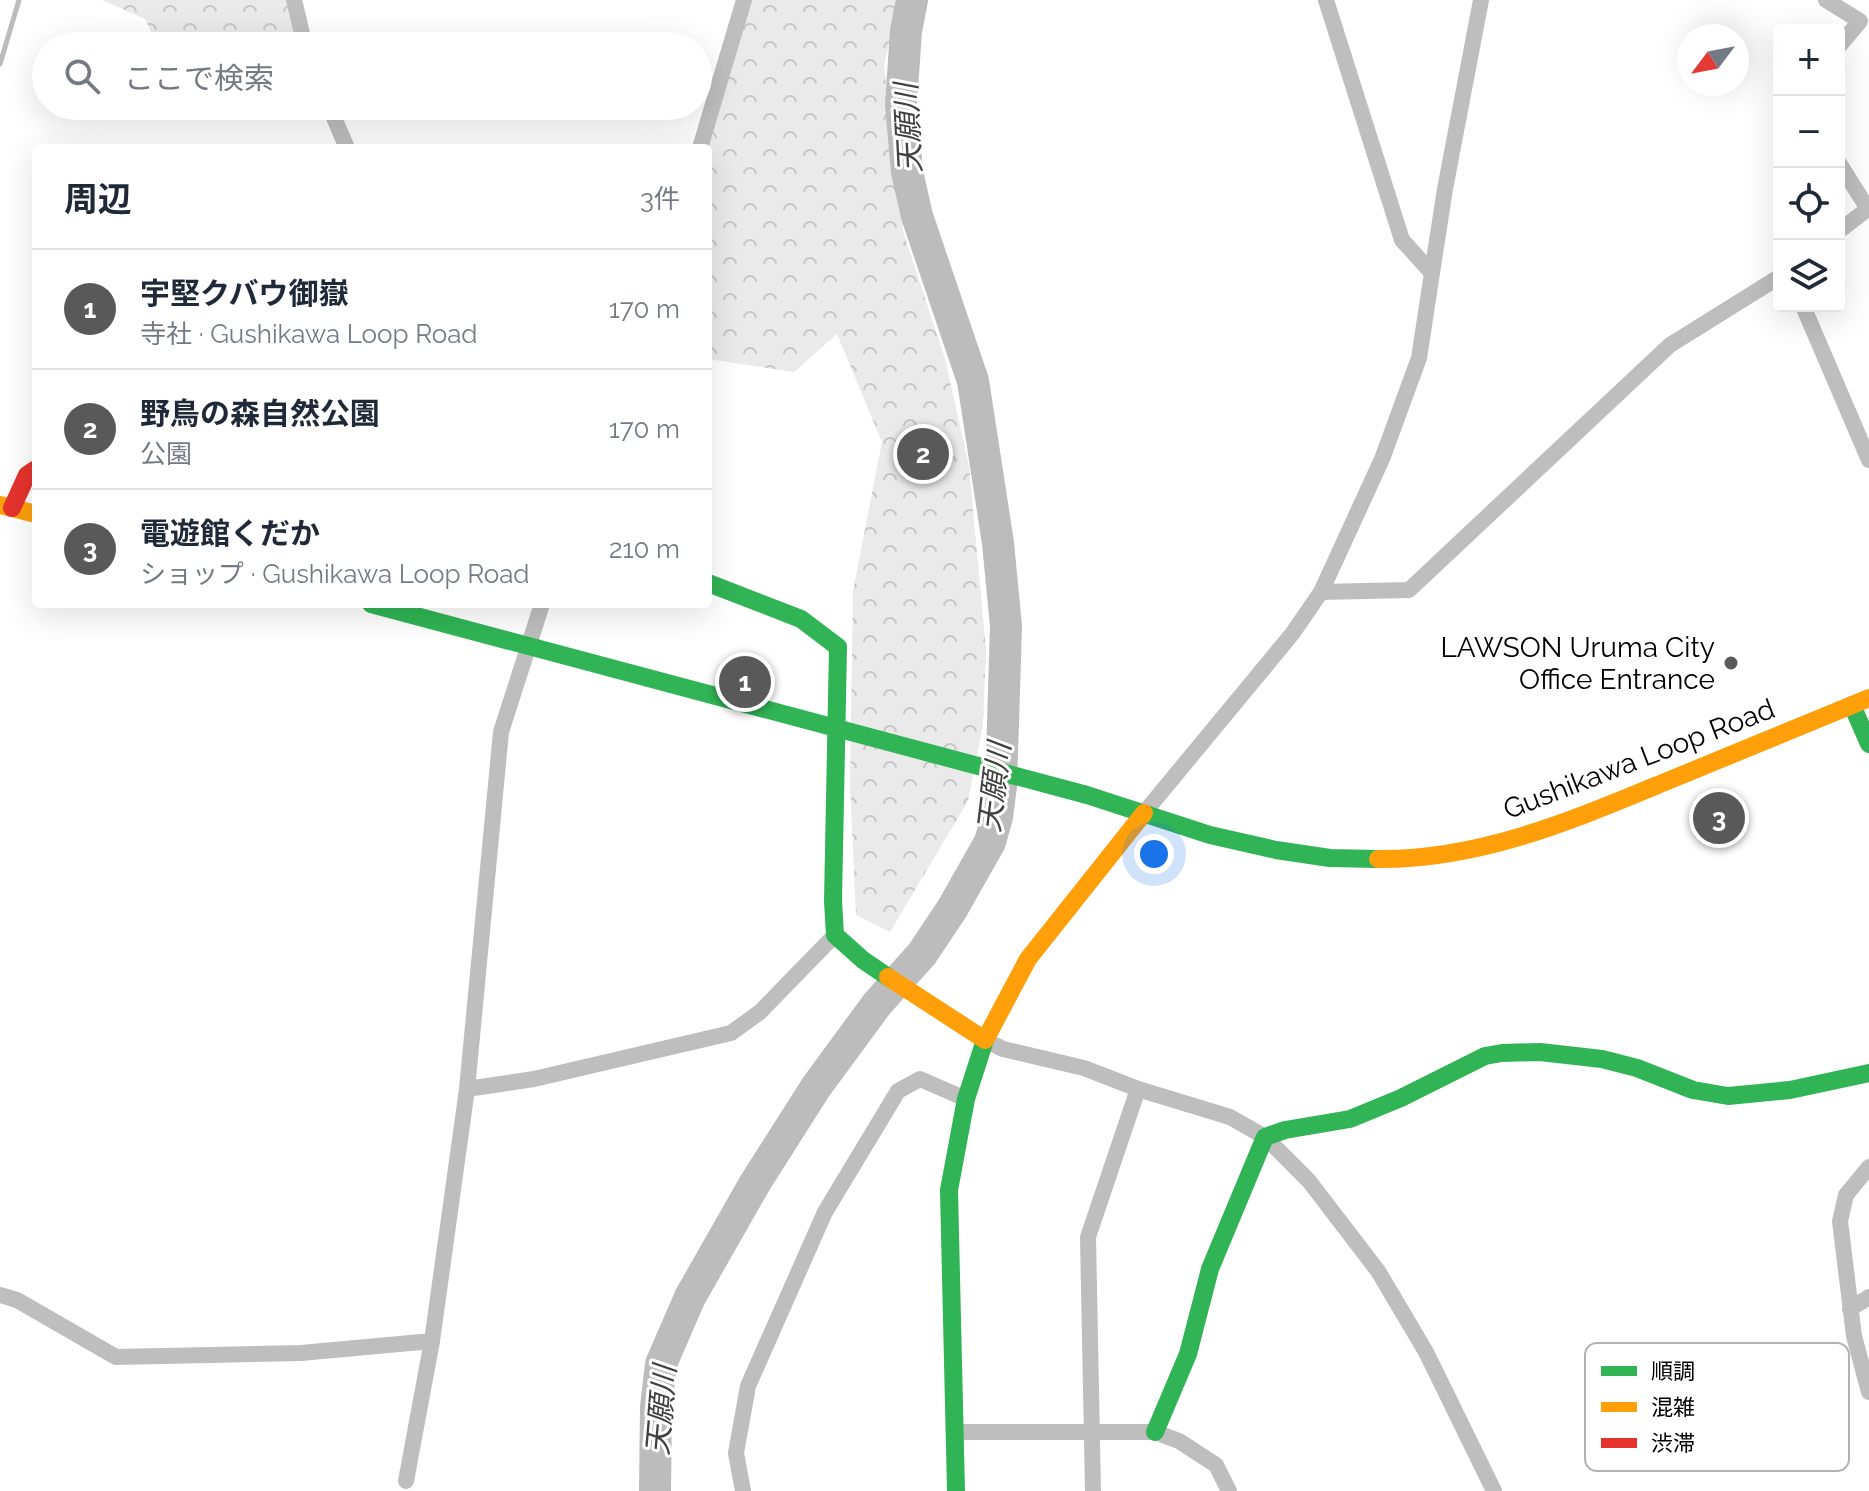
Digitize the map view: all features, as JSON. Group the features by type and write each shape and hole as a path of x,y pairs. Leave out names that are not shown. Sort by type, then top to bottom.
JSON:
{"main road":[{"path":"32,472 6,507 32,513"},
{"path":"712,585 801,619 838,647 835,935 863,960 985,1040"},
{"name":"Gushikawa Loop Road","path":"386,608 1087,795 1210,835 1330,858 1392,859 1456,854 1520,838 1585,815 1861,702"},
{"path":"1861,702 1869,744"},
{"path":"956,1491 949,1190 966,1099 985,1040 1028,959 1144,813"},
{"path":"1155,1432 1188,1354 1210,1269 1265,1137 1279,1131 1353,1118 1485,1056 1520,1050 1608,1060 1713,1095 1755,1094 1840,1081 1869,1073"}],"street":[{"path":"294,0 302,32"},
{"path":"712,108 744,0"},
{"path":"1326,0 1402,240 1432,273"},
{"path":"1144,813 1292,634 1321,592 1382,459 1419,358 1445,189 1481,0"},
{"path":"1826,0 1860,21 1845,39"},
{"path":"335,120 345,144"},
{"path":"701,144 708,120"},
{"path":"1842,168 1868,208 1845,226"},
{"path":"1321,592 1409,590 1670,345 1773,281"},
{"path":"1806,312 1869,460"},
{"path":"406,1481 432,1341 467,1089 501,732 540,611"},
{"path":"467,1089 534,1079 731,1033 760,1012 835,935"},
{"path":"985,1040 1003,1049 1084,1068 1138,1089 1230,1117 1265,1137 1309,1181 1378,1271 1426,1352 1494,1491"},
{"path":"743,1491 736,1453 748,1386 825,1212 898,1091 920,1079 966,1099"},
{"path":"1093,1491 1088,1237 1138,1089"},
{"path":"1869,1167 1846,1195 1840,1211 1841,1245 1850,1309 1859,1363 1869,1392"},
{"path":"0,1295 17,1300 116,1357 301,1353 432,1341"},
{"path":"1850,1309 1869,1297"},
{"path":"956,1432 1155,1432 1179,1441 1216,1465 1229,1491"}],"green space":[{"path":"102,0 295,0 304,32 151,32 145,19"},
{"path":"744,0 900,0 884,65 903,231 945,359 969,466 986,650 983,725 968,801 890,932 856,915 850,785 853,591 882,442 837,334 794,372 712,360 712,144 709,144"}],"waterway":[{"path":"0,64 19,0"},
{"name":"天願川","path":"655,1491 656,1407 661,1364 690,1297 755,1183 816,1087 877,1004 922,954 952,909 990,842 997,817 1001,786 1006,626 998,543 973,381 917,216 907,172 901,104 906,31 912,0"}],"traffic: fast":[{"path":"712,585 801,619 838,647 835,935 888,977"},
{"path":"386,608 1087,795 1210,835 1330,858 1378,859"},
{"path":"1852,705 1869,744"},
{"path":"956,1491 949,1190 966,1099 985,1040"},
{"path":"1155,1432 1188,1354 1210,1269 1265,1137 1285,1130 1350,1119 1401,1098 1485,1056 1502,1053 1540,1052 1602,1059 1637,1068 1693,1090 1728,1096 1790,1090 1869,1073"}],"traffic: slow":[{"path":"0,505 32,513"},
{"path":"1378,859 1453,853 1525,835 1596,810 1869,698"},
{"path":"888,977 985,1040 1028,959 1144,813"}],"traffic: jam":[{"path":"12,508 27,475 32,472"}],"place":[{"name":"野鳥の森自然公園","path":"923,454"},
{"name":"LAWSON Uruma City Office Entrance","path":"1731,663"},
{"name":"宇堅クバウ御嶽","path":"745,682"},
{"name":"電遊館くだか","path":"1719,818"}]}
